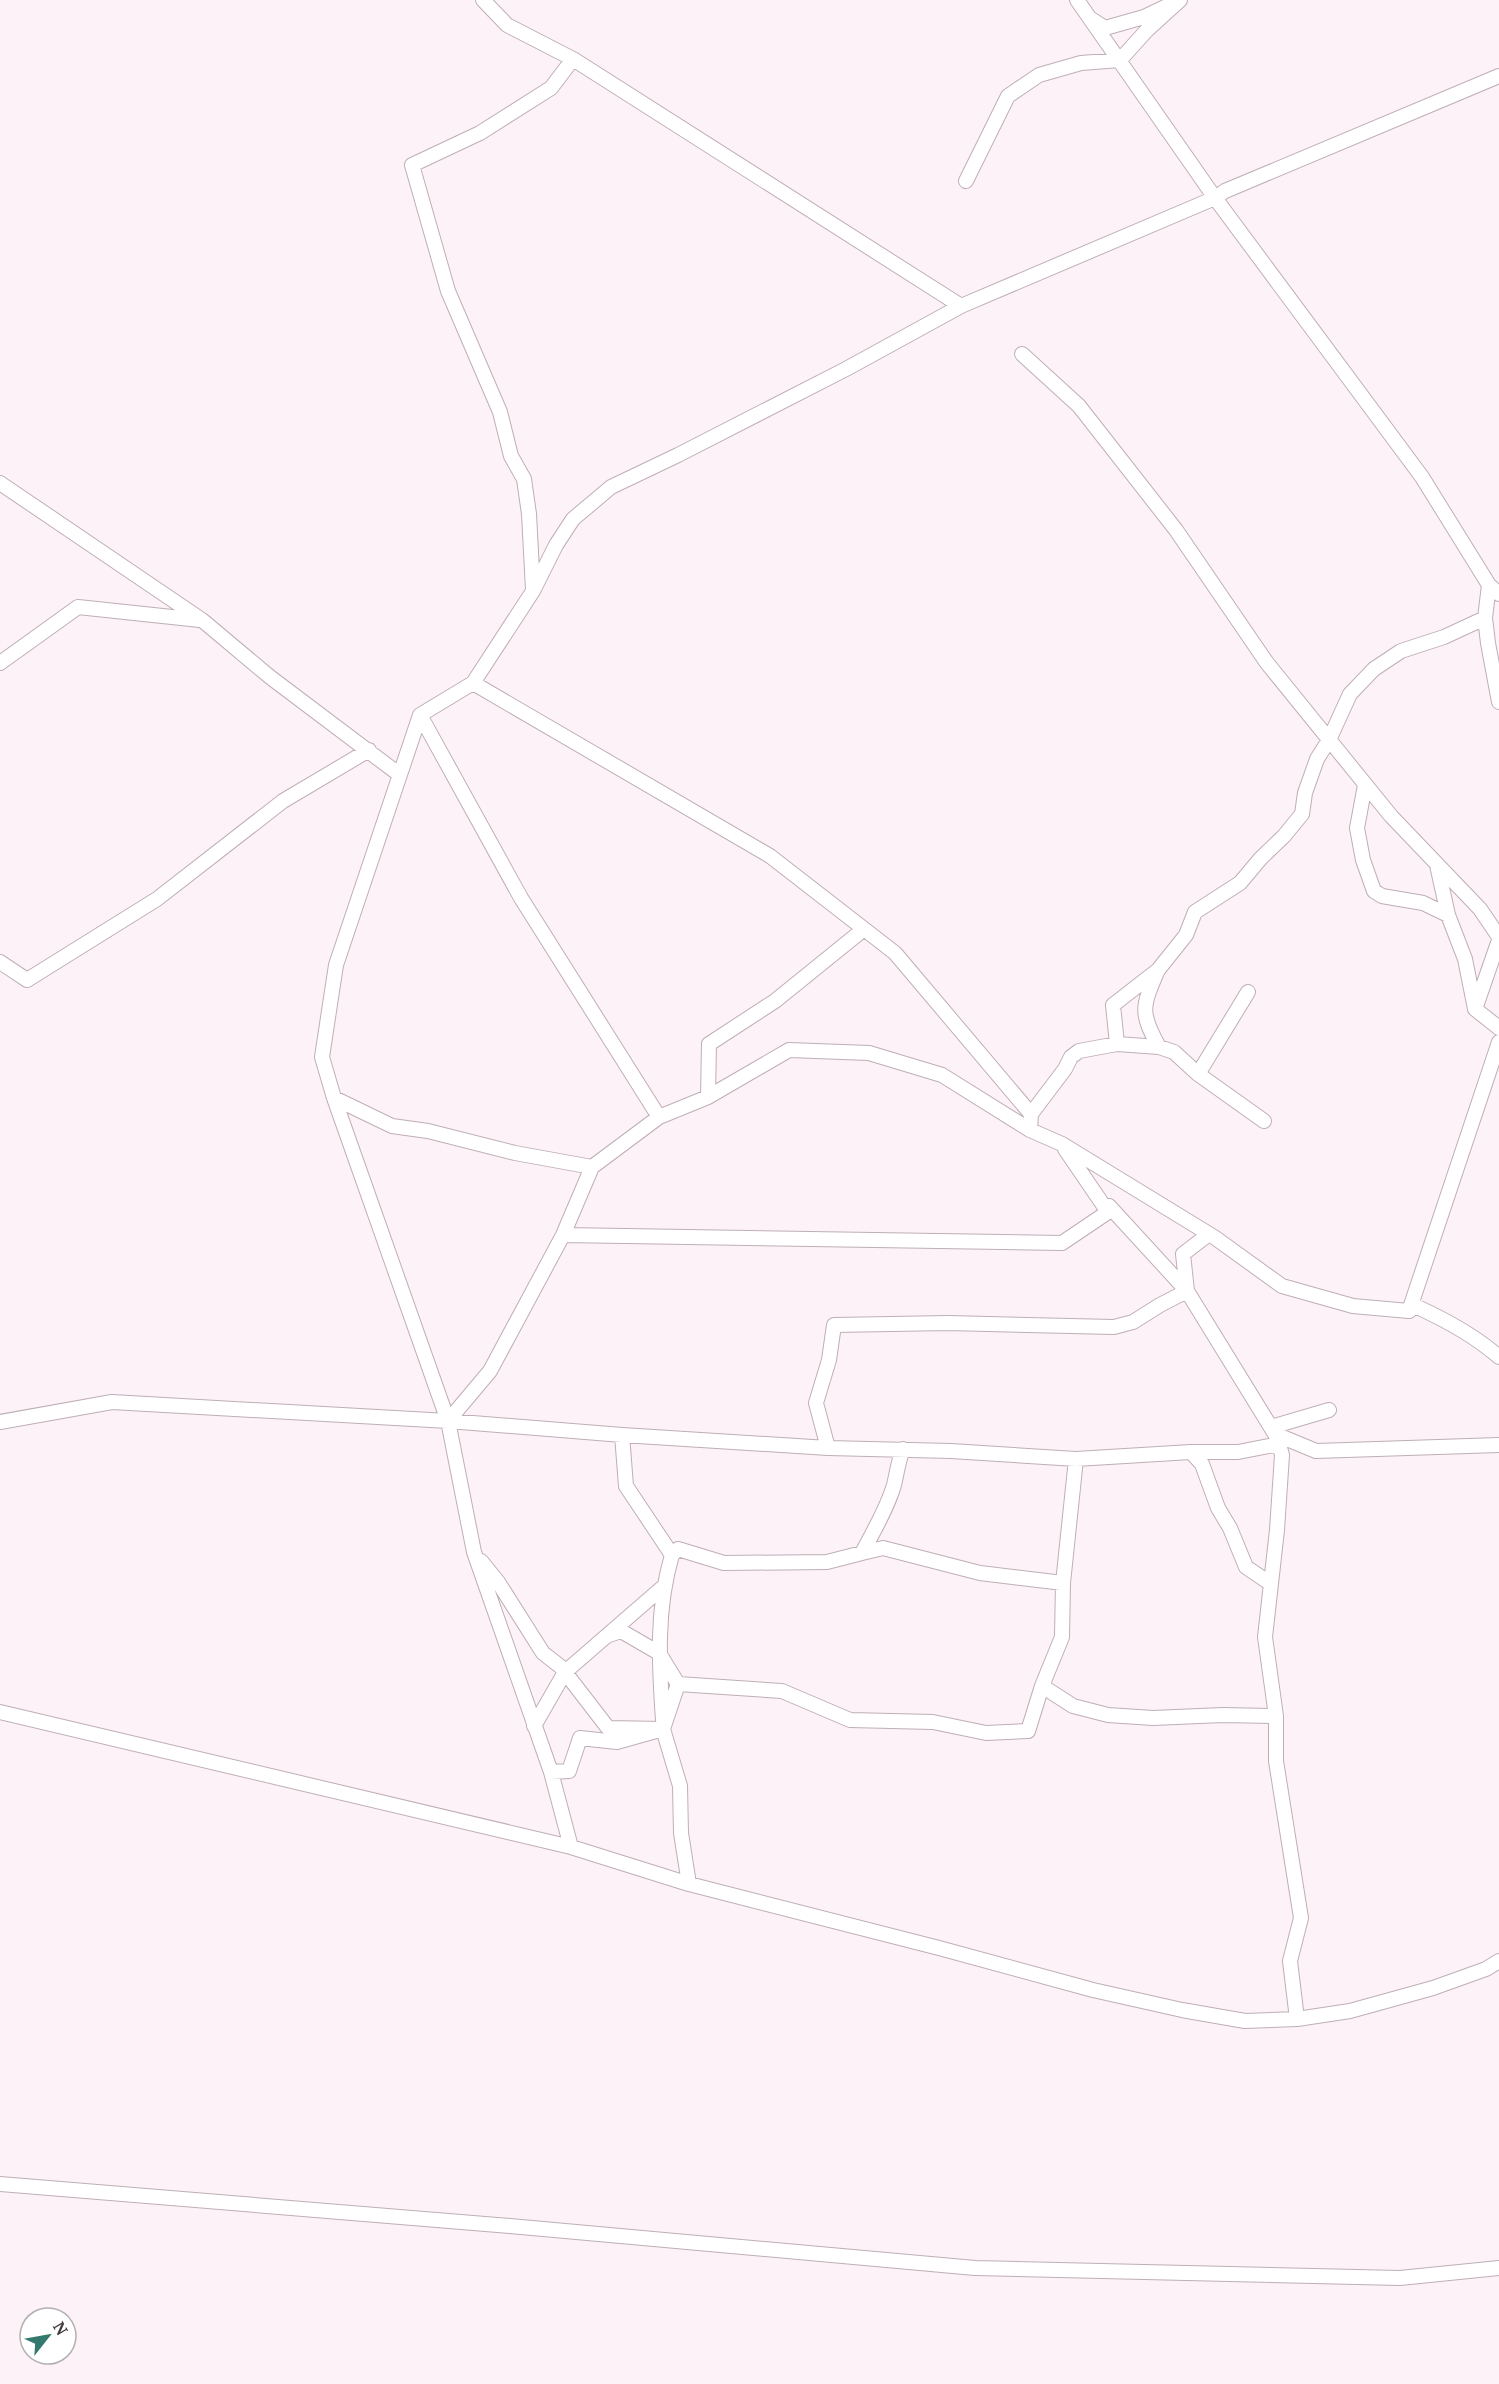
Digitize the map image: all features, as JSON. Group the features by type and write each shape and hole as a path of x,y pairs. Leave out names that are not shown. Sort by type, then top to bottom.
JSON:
{"street":[{"path":"483,0 507,25 573,58 961,306"},
{"path":"1077,0 1215,198 1422,477 1494,589 1485,618 1499,702"},
{"path":"1086,16 1105,28 1144,17 1180,0"},
{"path":"966,181 1008,96 1039,75 1081,63 1120,60 1147,30 1180,0"},
{"path":"533,591 529,514 524,479 511,456 500,412 448,291 412,165 480,133 551,88 573,58"},
{"path":"571,1847 551,1772 474,1552 448,1421 334,1098 322,1057 336,965 420,715 473,683 533,591 556,545 573,519 611,487 846,369 961,306 1215,198 1225,191 1499,76"},
{"path":"1022,354 1079,406 1176,530 1267,663 1365,785 1480,909 1499,938 1475,1009"},
{"path":"0,483 202,620 270,677 400,775"},
{"path":"0,663 78,607 202,620"},
{"path":"1118,1044 1113,1005 1158,970 1186,934 1195,912 1240,883 1302,814 1305,793 1317,759 1329,740 1350,694 1374,669 1401,651 1444,637 1485,618"},
{"path":"473,683 770,856 895,953 1030,1114"},
{"path":"420,715 521,898 659,1117"},
{"path":"0,962 27,980 157,899 283,801 369,750"},
{"path":"1365,785 1357,828 1363,860 1374,891 1392,899 1423,903 1448,915"},
{"path":"1437,865 1448,915 1465,959 1475,1009 1499,1028"},
{"path":"708,1097 708,1044 775,1001 864,929"},
{"path":"1158,970 1146,998 1144,1014 1159,1047"},
{"path":"1198,1074 1248,992"},
{"path":"1409,1311 1499,1042"},
{"path":"1030,1130 1030,1114 1065,1069 1071,1057 1079,1051 1118,1044 1159,1047 1174,1052 1198,1074 1264,1120"},
{"path":"448,1421 490,1371 563,1235 592,1167 659,1117 708,1097 789,1050 869,1053 942,1075 1030,1130 1062,1144 1209,1234 1282,1286 1353,1306 1409,1311 1415,1306 1482,1342 1499,1357"},
{"path":"334,1098 392,1126 428,1131 515,1153 592,1167"},
{"path":"1062,1144 1108,1212"},
{"path":"563,1235 1062,1243 1108,1212 1109,1206 1186,1291 1275,1435 1282,1455 1265,1636 1276,1716 1276,1761 1301,1918 1290,1961 1297,2019"},
{"path":"1186,1291 1183,1254 1209,1234"},
{"path":"828,1448 816,1403 829,1360 834,1325 948,1323 1114,1327 1133,1322 1186,1291"},
{"path":"0,1422 112,1402 448,1421 828,1448 903,1449 1076,1459 1191,1452 1238,1452 1329,1410"},
{"path":"622,1435 626,1486 672,1555"},
{"path":"1275,1435 1316,1451 1499,1445"},
{"path":"862,1553 889,1497 903,1449"},
{"path":"1191,1452 1202,1464 1218,1508 1230,1528 1246,1567 1271,1584"},
{"path":"678,1684 782,1691 850,1720 933,1722 987,1733 1028,1731 1042,1686 1062,1637 1063,1583 1076,1459"},
{"path":"689,1884 681,1833 680,1786 663,1729 659,1653 663,1587 672,1555 678,1549 724,1563 781,1564 827,1562 883,1548 980,1573 1063,1583"},
{"path":"474,1552 498,1582 543,1653 565,1672 608,1728 663,1729"},
{"path":"534,1726 565,1672 601,1638 663,1587"},
{"path":"601,1638 621,1631 659,1653 678,1684 663,1729"},
{"path":"1042,1686 1073,1706 1108,1715 1153,1718 1223,1715 1276,1716"},
{"path":"0,1712 571,1847 689,1884 1094,1990 1182,2010 1245,2020 1297,2019 1350,2011 1433,1988 1486,1969 1499,1961"},
{"path":"551,1772 569,1772 580,1738 617,1742 663,1729"},
{"path":"1499,1961 1499,1967"},
{"path":"0,2184 985,2269 1400,2278 1499,2268"}]}
